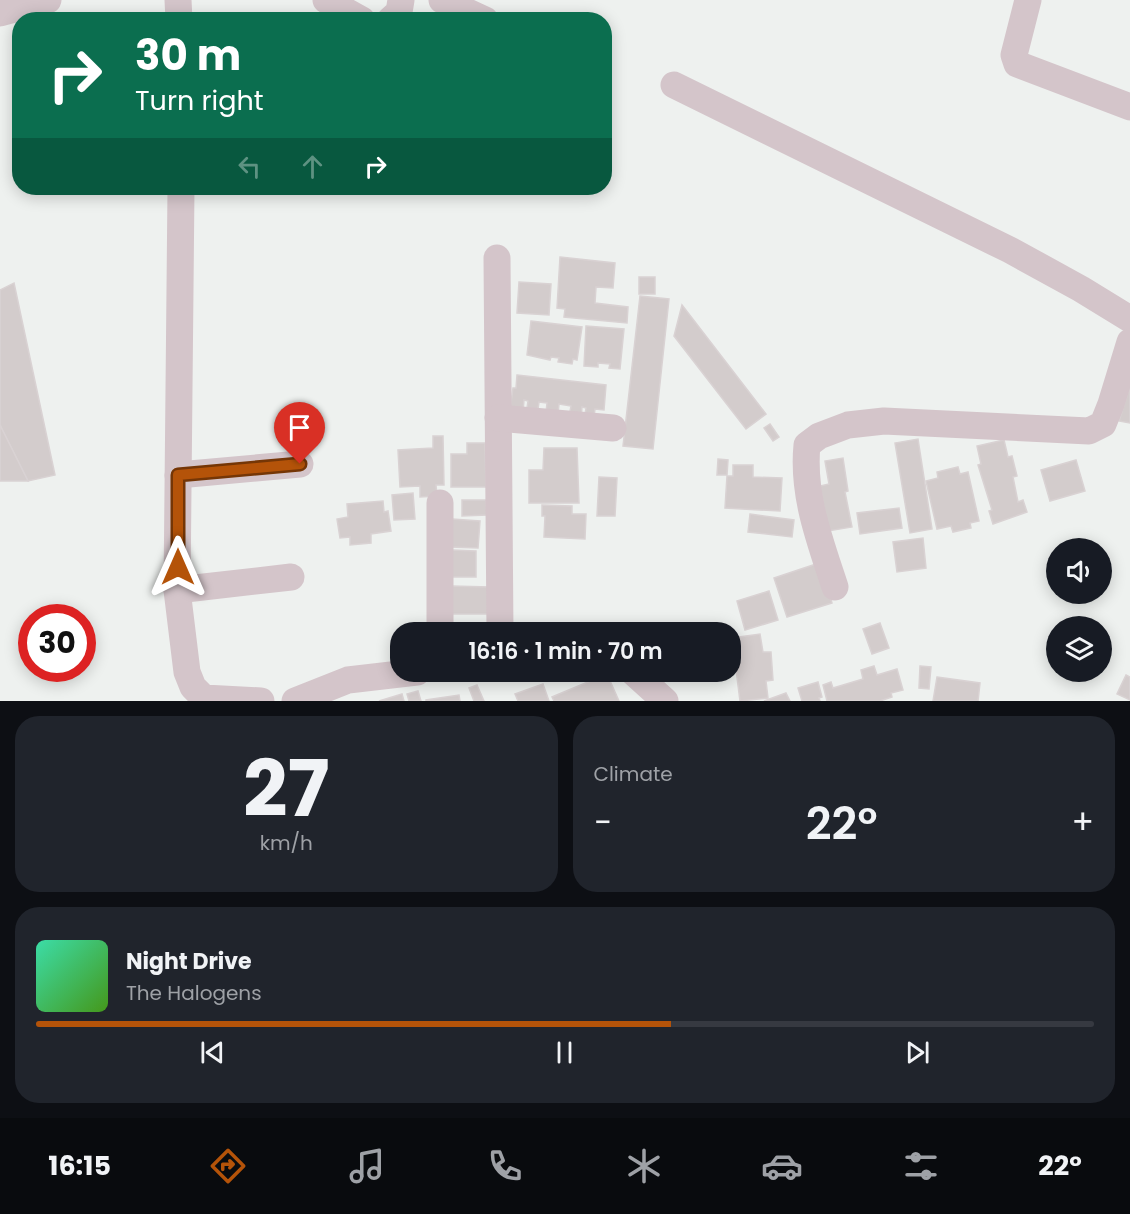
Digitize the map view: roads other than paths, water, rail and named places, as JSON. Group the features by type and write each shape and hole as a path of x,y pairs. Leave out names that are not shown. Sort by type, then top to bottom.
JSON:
{"street":[{"path":"0,13 48,0"},
{"path":"326,0 348,12"},
{"path":"442,0 468,12"},
{"path":"1028,0 1014,55 1017,64 1130,107"},
{"path":"674,85 1010,250 1130,319"},
{"path":"181,195 177,590 187,672 201,699 261,701"},
{"path":"497,258 500,622"},
{"path":"835,587 813,519 805,470 807,445 819,436 848,425 884,421 1089,431 1103,424 1112,404 1130,342"},
{"path":"498,418 613,428"},
{"path":"178,475 300,464"},
{"path":"440,503 440,622"},
{"path":"177,590 291,577"},
{"path":"295,701 348,680 390,675"},
{"path":"644,682 665,701"}]}
